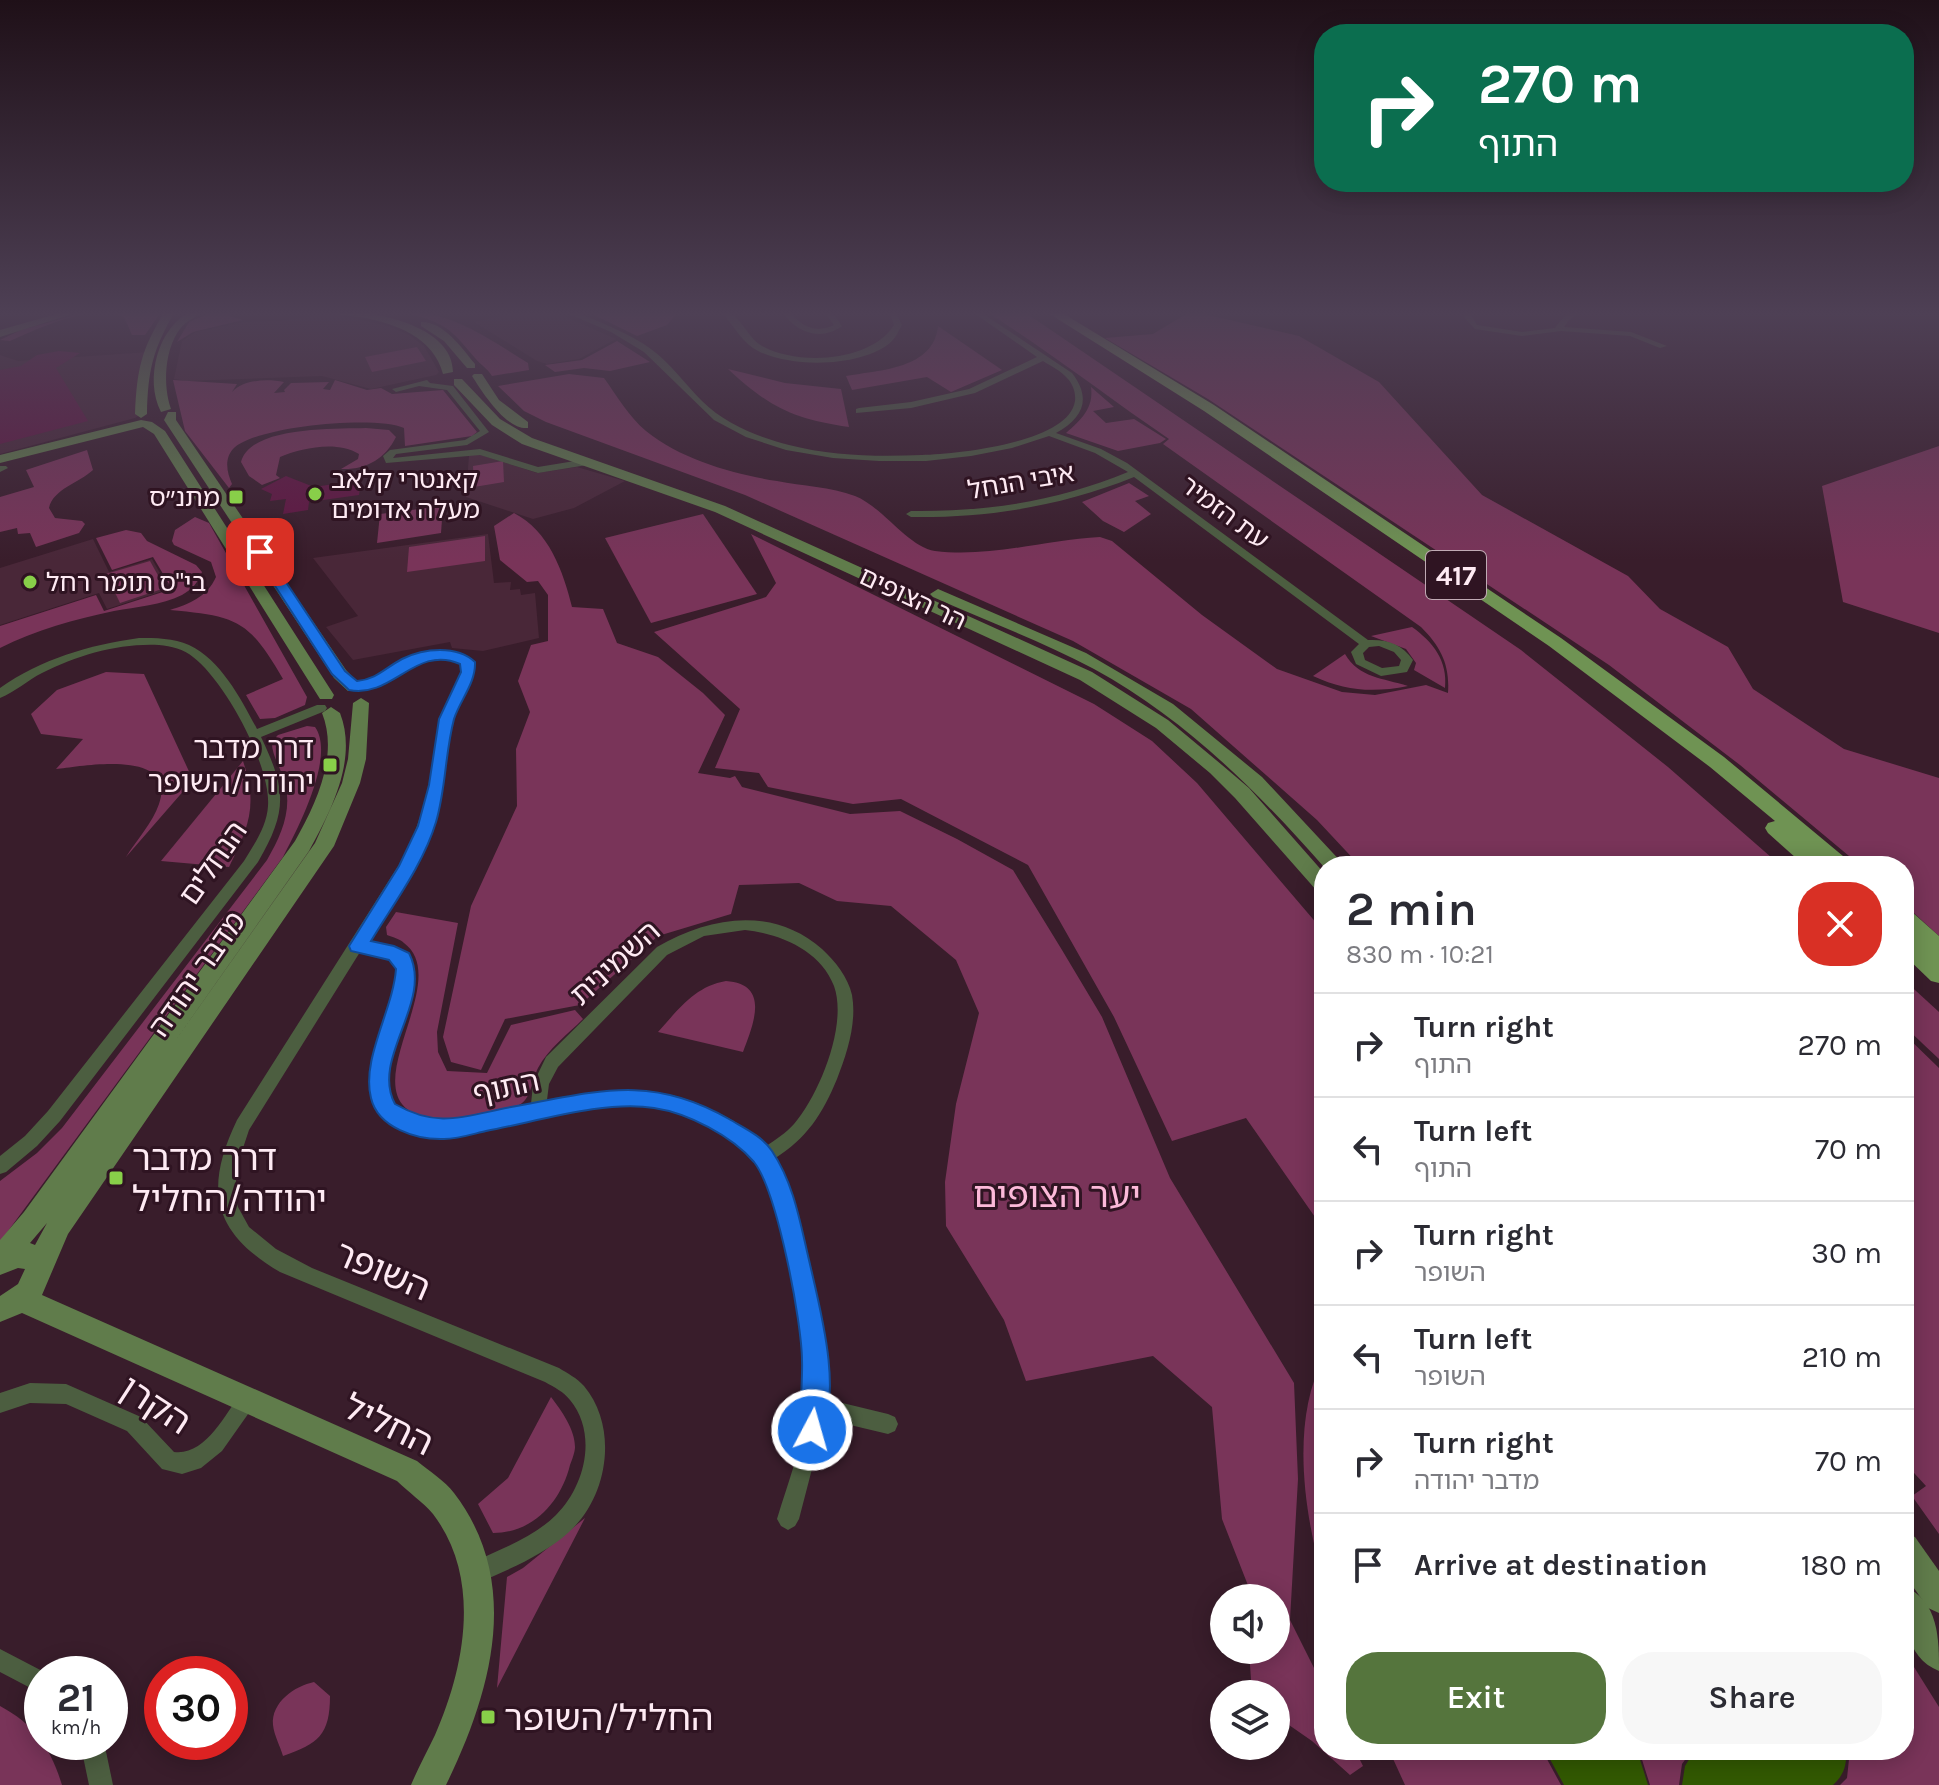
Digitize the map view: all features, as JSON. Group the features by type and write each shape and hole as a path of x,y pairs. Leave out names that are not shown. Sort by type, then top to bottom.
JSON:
{"main road":[{"name":"417","path":"1172,394 1559,658 1693,760 1807,856"},
{"name":"417","path":"1187,394 1555,642 1707,753 1832,856"},
{"path":"1914,927 1939,950"},
{"path":"1914,950 1939,974"}],"street":[{"path":"141,420 142,394"},
{"path":"163,394 170,420 340,674 358,694"},
{"path":"455,394 485,432 467,442 393,452 388,456 389,461 480,452 491,453 532,469 587,462"},
{"name":"הר הצופים","path":"468,394 496,422 516,435 547,449 720,509 1086,676 1162,724 1216,769 1242,793 1314,875"},
{"name":"הר הצופים","path":"490,394 530,430 733,501 1099,666 1179,715 1235,760 1326,856"},
{"path":"693,394 716,418 741,432 771,442 832,454 907,459 986,450 1048,433 1073,416 1081,399 1080,394"},
{"path":"859,411 962,394"},
{"path":"1,462 169,412"},
{"name":"מדבר יהודה","path":"0,1260 42,1209 302,846 325,801 335,763 337,723 159,431 141,420"},
{"name":"עת הזמיר","path":"1048,433 1098,451 1135,473 1366,644"},
{"path":"547,449 557,460 549,467"},
{"name":"איבי הנחל","path":"911,514 956,515 1035,506 1092,491 1135,473"},
{"name":"הנחלים","path":"0,694 42,670 98,649 145,641 173,643 191,649 206,661 253,735 270,776 275,804 271,824 261,846 54,1116 31,1141 0,1166"},
{"name":"השופר","path":"358,694 412,666 429,661 445,660 460,666 463,675 447,719 427,826 407,868 233,1144 228,1160 226,1201 233,1219 245,1236 271,1256 312,1276 552,1375 576,1392 593,1422 596,1442 590,1478 578,1504 565,1521 540,1541 477,1572"},
{"path":"253,735 326,705 342,687 358,694"},
{"name":"מדבר יהודה","path":"6,1307 35,1284 39,1264 59,1225 324,846 351,783 357,759 358,694"},
{"name":"השמינית","path":"538,1110 541,1084 552,1062 662,951 678,939 713,927 736,924 770,927 789,932 807,943 829,965 844,996 845,1017 838,1050 811,1114 793,1138 763,1157"},
{"name":"התוף","path":"358,946 394,953 402,958 406,969 402,1000 378,1076 381,1100 399,1120 429,1130 468,1126 606,1099 654,1099 720,1122 763,1157 783,1198 814,1339 816,1407 788,1519"},
{"path":"0,1260 28,1255 39,1264"},
{"name":"החליל","path":"6,1307 248,1400 407,1471 440,1496 455,1517 473,1556 477,1572 478,1643 474,1670 455,1730 428,1785"},
{"name":"הקרן","path":"0,1403 30,1393 66,1394 134,1424 169,1462 177,1464 198,1459 248,1400"},
{"path":"816,1407 888,1424"},
{"path":"1914,1562 1939,1597"},
{"path":"1914,1617 1939,1655"},
{"path":"0,1660 24,1673"},
{"path":"96,1760 101,1785"}],"shaded area":[{"path":"0,394 144,394 141,414 135,418 0,454"},
{"path":"469,455 481,455 537,473 577,467 625,481 574,508 533,519 466,497"},
{"path":"488,534 494,583 511,582 510,590 520,589 521,595 535,593 539,638 483,651 452,648 450,642 353,660 326,627 358,616 313,558"},
{"path":"93,539 109,572 152,559 169,589 107,609 99,593 0,625 0,568"},
{"path":"1550,1760 1640,1760 1648,1785 1564,1785"},
{"path":"1689,1760 1846,1760 1842,1773 1833,1785 1682,1785"}],"green space":[{"path":"176,394 446,394 477,432 472,436 405,446 404,428 389,424 316,425 265,434 245,441 230,453 227,466 232,484 229,488 185,431"},
{"path":"507,394 616,394 646,431 675,450 743,474 855,496 876,509 915,542 935,551 976,552 1100,537 1112,541 1202,615 1277,669 1342,692 1375,695 1426,685 1448,693 1443,657 1421,627 1163,444 1169,439 1106,394 1145,394 1521,650 1668,767 1770,856 1351,856 1317,820 1191,709 1073,641 745,495 546,422 524,411"},
{"path":"758,394 842,394 849,427 812,420"},
{"path":"1091,394 1099,394 1114,407 1093,411 1106,423 1134,419 1166,439 1160,443 1118,451 1066,433 1081,418"},
{"path":"1200,394 1390,394 1482,495 1628,576 1660,609 1728,647 1753,689 1844,749 1939,778 1939,936 1914,913 1914,856 1849,856 1740,765 1609,665"},
{"path":"315,430 389,430 396,437 380,457 359,468 341,469 358,459 359,454 350,450 330,446 308,448 280,457 276,475 280,478 262,485 249,476 241,462 248,450 276,436"},
{"path":"1939,446 1939,633 1843,602 1822,486"},
{"path":"87,450 93,470 61,491 51,501 49,508 55,518 82,521 85,524 79,533 36,547 30,533 18,534 17,528 0,532 0,497 34,487 26,470"},
{"path":"503,461 504,482 474,487 473,466"},
{"path":"1129,483 1149,496 1135,501 1151,514 1124,532 1103,521 1082,502"},
{"path":"443,506 441,533 377,543 380,514"},
{"name":"יער הצופים","path":"514,513 537,530 553,553 572,607 603,609 617,643 658,657 725,715 698,773 735,776 742,787 850,814 900,811 1013,870 1102,1017 1170,1178 1294,1383 1298,1479 1290,1620 1290,1584 1247,1584 1222,1519 1212,1407 1153,1356 1026,1381 1004,1320 946,1226 945,1182 956,1104 979,1013 956,960 891,906 837,901 799,883 739,885 731,914 658,936 580,1005 505,1019 481,1070 451,1062 443,1037 471,906 517,806 516,749 530,712 518,681 531,645 548,641 548,595 538,581 527,582 500,560 494,526"},
{"path":"703,514 757,594 651,623 605,538"},
{"path":"195,517 209,523 307,697 305,705 275,718 260,719 246,695 283,679 260,644 250,633 226,619 170,610 202,595 216,577 211,562 174,545 172,541 175,530"},
{"path":"126,530 141,533 147,541 196,565 202,572 197,583 182,595 166,601 70,621 0,648 0,626 96,595 104,611 172,589 153,557 112,570 96,538"},
{"path":"751,534 1094,704 1152,741 1197,783 1314,920 1314,1216 1246,1118 1172,1141 1114,1017 1028,865 901,799 853,804 768,787 759,773 715,768 740,709 654,632 766,597 776,583"},
{"path":"485,536 485,561 407,572 409,547"},
{"path":"150,561 165,588 120,603 106,574"},
{"path":"1412,627 1438,653 1444,669 1445,688 1414,670 1416,663 1406,649 1371,636"},
{"path":"1345,654 1364,673 1408,686 1383,690 1359,689 1336,685 1313,676"},
{"path":"106,672 144,674 193,780 126,857 159,804 161,786 155,774 124,764 56,769 83,739 41,734 31,714 57,690"},
{"path":"307,726 315,727 320,740 318,774 305,812 283,857 0,1242 0,1181 37,1153 62,1128 267,860 282,830 287,810 286,788 272,741 278,735"},
{"path":"243,761 250,791 249,816 229,867 161,861"},
{"path":"396,912 458,923 437,1032 438,1052 447,1071 487,1073 511,1025 575,1010 583,1019 542,1061 529,1094 519,1105 481,1116 441,1120 410,1111 397,1094 396,1071 418,987 417,962 404,943 387,935 386,927"},
{"path":"726,981 740,984 754,998 754,1018 743,1052 658,1032 696,994"},
{"path":"1914,989 1939,1012 1939,1059 1914,1035"},
{"path":"1914,1044 1939,1068 1939,1534 1914,1499 1914,1495 1926,1486 1914,1473"},
{"path":"1314,1381 1314,1542 1304,1468 1307,1410"},
{"path":"551,1397 573,1433 574,1451 566,1479 552,1503 533,1521 521,1528 493,1533 478,1504 508,1478"},
{"path":"585,1518 497,1688 507,1577 523,1568"},
{"name":"יער הצופים","path":"1290,1620 1314,1668 1314,1743 1290,1726 1290,1680 1251,1680 1250,1664 1290,1664"},
{"path":"1914,1667 1939,1707 1939,1785 1840,1785 1847,1778 1849,1760 1914,1760"},
{"path":"314,1682 330,1696 328,1720 320,1736 313,1742 283,1756 273,1725 276,1709 292,1691"},
{"path":"0,1706 24,1722 24,1760 52,1760 62,1785 0,1785"},
{"name":"יער הצופים","path":"1333,1760 1360,1760 1363,1766 1350,1775"},
{"path":"1394,1760 1547,1760 1561,1785 1405,1785"},
{"path":"1642,1760 1685,1760 1679,1785 1650,1785"}],"building":[{"path":"0,394 72,394 88,421 0,444"},
{"name":"קאנטרי קלאב מעלה אדומים","path":"286,476 314,487 361,480 359,495 309,502 308,510 283,514 286,499 270,501 272,494 261,489"}],"place":[{"name":"קאנטרי קלאב מעלה אדומים","path":"315,494"},
{"name":"מתנ״ס","path":"236,497"},
{"name":"בי\"ס תומר רחל","path":"30,582"},
{"name":"דרך מדבר יהודה/השופר","path":"330,765"},
{"name":"דרך מדבר יהודה/החליל","path":"116,1178"},
{"name":"החליל/השופר","path":"488,1717"}],"route":[{"path":"260,552 344,680 354,687 372,686 422,657 450,654 467,662 468,672 457,690 447,719 427,826 407,868 358,946 394,953 402,958 406,969 405,991 378,1076 381,1100 387,1110 399,1120 429,1130 468,1126 545,1108 606,1099 654,1099 698,1112 720,1122 745,1140 763,1157 775,1176 783,1198 814,1339 816,1407 812,1430"}]}
